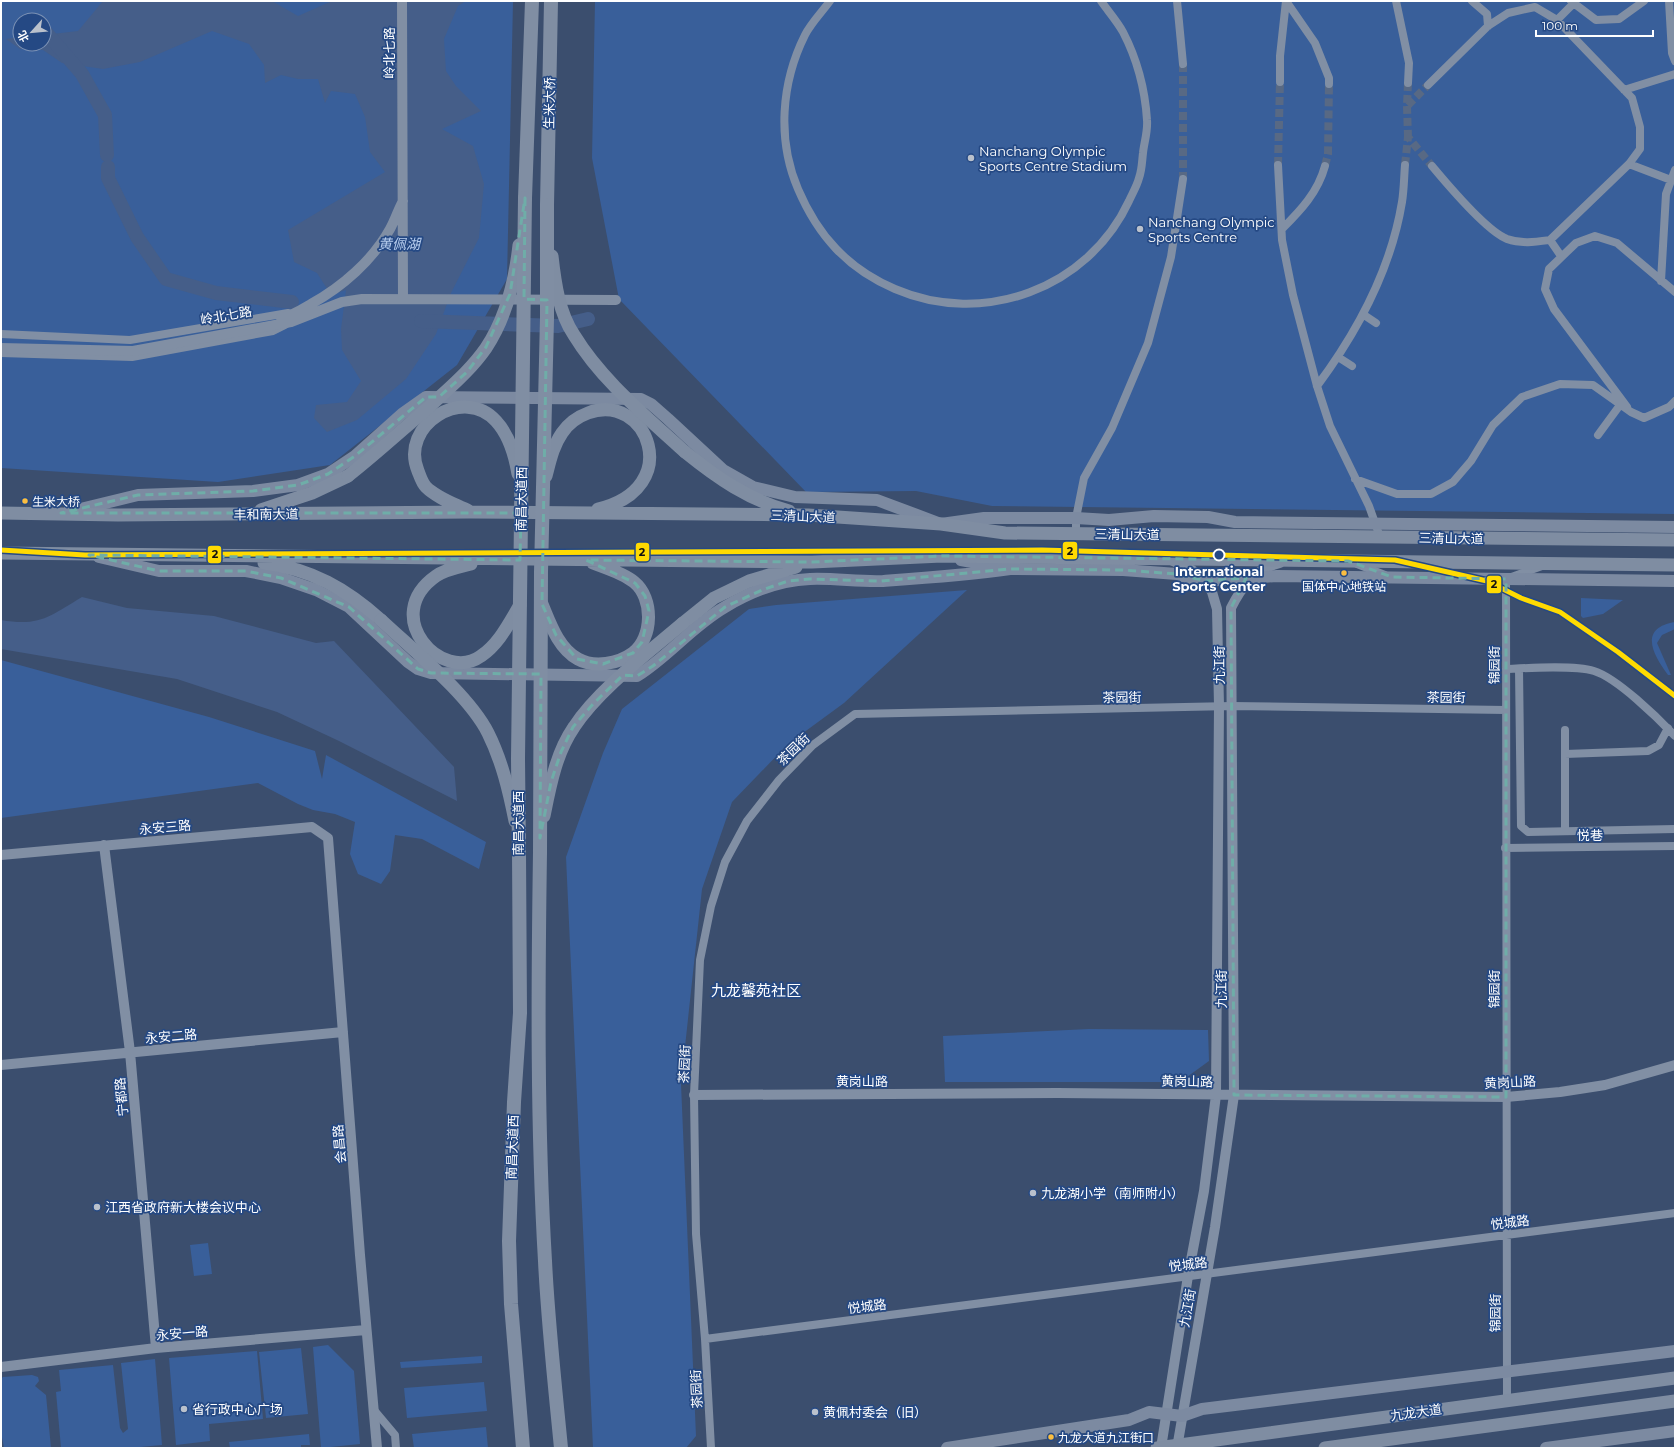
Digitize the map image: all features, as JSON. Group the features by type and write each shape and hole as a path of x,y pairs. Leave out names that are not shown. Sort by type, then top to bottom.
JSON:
{"highway":[{"name":"生米大桥","path":"525,198 532,1"},
{"name":"生米大桥","path":"547,205 551,1"},
{"name":"南昌大道西","path":"523,1448 511,1304 509,1241 514,1102 520,1013 520,605 525,198"},
{"name":"南昌大道西","path":"547,205 547,318 543,487 539,1096 545,1263 562,1447"}],"main road":[{"path":"249,514 312,493 348,476 381,450 467,372 486,348 499,325 510,294 518,259 525,198"},
{"path":"547,205 554,272 560,302 573,335 602,373 685,452 715,476 753,499 808,515"},
{"path":"61,513 138,495 253,491 298,485 328,474 355,456 402,414 426,397 641,399 651,404 723,470 753,487 795,497 877,500 941,524 984,518 1076,518 1109,520 1154,516 1208,517 1235,522 1675,527"},
{"path":"470,512 439,496 426,487 415,464 414,450 421,431 429,422 440,414 452,409 467,408 480,410 496,420 506,435 515,457 521,494"},
{"path":"543,487 553,450 562,433 571,422 583,415 597,410 621,412 644,432 651,459 647,473 643,483 636,491 613,506 581,513"},
{"name":"丰和南大道","path":"1,513 118,515 470,512 531,513"},
{"name":"三清山大道","path":"531,513 808,515 941,524 1005,533 1675,540"},
{"path":"1,553 484,560"},
{"path":"89,555 159,571 246,571 281,578 316,590 349,608 408,662 418,669 431,672 637,676 653,666 702,623 725,607 762,590 788,581 810,579 881,581 1010,569 1123,570 1177,574 1194,580 1206,581 1277,576 1675,581"},
{"path":"213,556 271,564 317,576 338,586 358,600 381,620 462,698 487,732 506,781 519,836"},
{"path":"942,556 1010,569"},
{"name":"三清山大道","path":"484,560 812,562 942,556 1675,565"},
{"path":"1123,570 1167,558"},
{"path":"484,560 437,575 419,592 414,602 412,615 420,639 439,657 454,662 470,662 480,657 494,646 520,605"},
{"path":"542,604 556,635 565,649 577,659 589,663 603,664 618,660 633,653 642,642 647,627 650,611 645,596 635,583 616,572 586,560"},
{"path":"540,838 551,782 561,752 574,727 613,684 714,598 749,581 812,562"},
{"path":"947,1448 1129,1420 1149,1412 1182,1416 1202,1408 1675,1351"},
{"name":"九龙大道","path":"1158,1448 1675,1378"},
{"name":"九龙大道","path":"1325,1448 1675,1401"},
{"path":"1546,1448 1675,1431"}],"street":[{"name":"岭北七路","path":"402,1 403,299"},
{"path":"830,1 806,34 789,78 783,124 790,171 808,214 836,251 873,280 916,298 962,305 1008,300 1052,284 1090,256 1120,220 1139,178 1148,122 1138,66 1122,30 1101,1"},
{"path":"1177,1 1183,64"},
{"path":"1280,82 1280,56 1286,1"},
{"path":"1286,1 1315,43 1329,78 1329,84"},
{"path":"1396,1 1409,63 1408,83"},
{"path":"1472,1 1488,14 1488,26"},
{"path":"1557,20 1572,3 1596,20 1619,19 1644,1"},
{"path":"1669,1 1672,53 1675,61"},
{"path":"1428,85 1488,26 1508,13 1534,7 1557,20 1632,98 1640,127 1640,149 1629,164 1550,240 1528,243 1507,239 1495,232 1448,185 1432,166"},
{"path":"1624,90 1675,74"},
{"path":"1629,164 1671,180"},
{"path":"1278,165 1282,229 1293,295 1317,386 1330,426 1369,506 1380,537"},
{"path":"1317,386 1338,358 1364,315 1390,253 1402,202 1406,165"},
{"path":"1282,229 1304,207 1321,180 1325,166"},
{"path":"1661,281 1666,194 1675,170"},
{"path":"1076,534 1076,518 1084,478 1112,428 1148,343 1171,257 1183,179"},
{"name":"岭北七路","path":"1,341 132,345 289,317 318,300 345,281 373,252 390,229 403,201"},
{"path":"1631,412 1554,309 1545,289 1549,269 1576,243 1595,236 1617,243 1675,292"},
{"path":"1550,240 1561,256"},
{"path":"1,353 132,357 273,331 291,322 342,302 355,299 616,300"},
{"path":"1,334 130,340 296,313"},
{"path":"1364,315 1376,323"},
{"path":"1,348 133,351 291,322"},
{"path":"1338,358 1352,366"},
{"path":"1355,479 1397,494 1431,494 1453,482 1471,461 1493,425 1522,397 1560,384 1593,385 1620,405 1644,418 1675,402"},
{"path":"1598,435 1620,405"},
{"name":"九江街","path":"1161,1448 1188,1276 1204,1191 1216,1095 1219,706 1217,609 1212,592 1206,581 1192,570 1167,558"},
{"name":"九江街","path":"1177,1446 1218,1212 1234,1095 1231,608 1240,590 1252,578 1268,566 1294,560"},
{"path":"1348,561 1392,577"},
{"path":"1506,579 1551,563"},
{"name":"锦园街","path":"1506,579 1505,848 1507,1400"},
{"path":"1506,669 1581,668 1595,671 1612,681 1668,728 1675,736"},
{"path":"1519,669 1521,826 1528,832 1675,829"},
{"name":"茶园街","path":"711,1448 705,1339 696,1234 694,1095 700,960 711,906 725,862 747,821 779,780 813,745 855,714 1219,706 1506,710"},
{"path":"1565,754 1648,751 1659,745 1668,728"},
{"path":"1565,730 1566,831"},
{"name":"永安三路","path":"1,855 312,827 328,838"},
{"name":"会昌路","path":"328,838 366,1330 377,1448"},
{"name":"宁都路","path":"104,845 130,1052 156,1348"},
{"name":"悦巷","path":"1505,848 1675,846"},
{"name":"永安二路","path":"1,1065 343,1032"},
{"name":"黄岗山路","path":"694,1095 1057,1093 1506,1097 1560,1092 1605,1085 1675,1065"},
{"name":"悦城路","path":"705,1339 1675,1213"},
{"name":"永安一路","path":"1,1367 156,1348 366,1330"},
{"path":"374,1410 395,1435 396,1448"}],"highlighted area":[{"path":"525,198 524,299 547,300 542,604 556,635 577,659 603,664 633,653 642,642 649,611 645,596 635,583 586,560 812,562 942,556 1348,561 1392,577 1506,579 1506,1097 1234,1095 1231,608 1246,578 1206,581 1177,574 1123,570 1010,569 881,581 810,579 788,581 762,590 725,607 653,666 637,676 623,675 593,704 573,727 561,752 551,782 540,838 541,674 431,673 418,669 349,607 281,578 246,571 159,571 89,555 520,560 521,513 61,513 138,495 253,491 298,485 328,474 355,456 426,397 439,397 467,372 486,347 510,294"}],"shaded area":[{"path":"1,1 513,1 507,279 457,365 330,465 218,482 1,468"},
{"name":"Nanchang Olympic Sports Centre","path":"595,1 1675,1 1675,514 992,506 916,491 806,492 619,299 592,158"},
{"path":"967,590 844,703 788,744 732,802 702,889 681,1084 696,1436 686,1448 593,1448 566,857 603,753 622,709 749,609 776,605"},
{"path":"1581,598 1623,600 1603,614 1583,618 1581,616"},
{"path":"1675,622 1675,629 1662,635 1657,643 1671,675 1668,675 1654,651 1652,643 1656,630 1663,625"},
{"path":"1,660 209,717 315,751 322,779 326,755 486,842 479,869 422,839 395,835 390,871 381,884 358,874 350,854 355,822 335,814 313,810 298,804 258,783 1,818"},
{"path":"1089,1029 1208,1030 1209,1061 1180,1082 945,1082 943,1036"},
{"path":"208,1243 212,1274 194,1276 190,1245"},
{"path":"328,1345 354,1371 360,1444 321,1448 313,1347"},
{"path":"301,1348 308,1414 266,1418 259,1352"},
{"path":"257,1351 263,1419 209,1424 210,1441 176,1445 169,1358"},
{"path":"482,1356 482,1363 401,1368 400,1362"},
{"path":"155,1359 162,1445 129,1448 61,1448 56,1392 61,1391 59,1370 113,1365 120,1428 123,1433 128,1429 121,1363"},
{"path":"32,1375 38,1377 39,1381 35,1386 46,1395 51,1448 4,1448 1,1432 1,1379 3,1377"},
{"path":"484,1382 487,1411 407,1418 404,1388"},
{"path":"486,1427 488,1448 414,1448 412,1434"},
{"path":"309,1434 310,1445 301,1445 301,1447 230,1448 229,1442"}],"water":[{"name":"黄佩湖","path":"103,1 272,1 298,16 332,1 466,1 458,6 444,39 446,71 456,86 481,111 442,129 473,146 484,184 479,238 451,293 436,334 406,379 357,420 327,432 314,418 316,405 347,402 361,381 342,350 341,329 346,290 331,295 317,273 294,262 288,230 385,172 370,152 365,117 355,94 331,91 325,103 318,79 298,79 281,75 265,83 264,65 249,44 212,31 140,62 103,69 62,63 46,52 52,52 52,34 78,31"},
{"name":"黄佩湖","path":"12,38 12,43 6,39"},
{"path":"82,597 127,608 214,616 316,643 334,641 454,767 457,801 339,741 277,712 177,679 1,649 1,620 14,622 35,621 53,614"}],"waterway":[{"path":"52,39 82,74 105,115 107,155"},
{"path":"108,167 108,178 137,237 166,279 216,293 292,302"},
{"path":"421,321 558,326 588,319"}],"tunnel":[{"path":"1183,64 1183,179"},
{"path":"1278,165 1280,82"},
{"path":"1408,83 1407,106 1428,85"},
{"path":"1325,166 1328,154 1329,84"},
{"path":"1407,106 1408,137"},
{"path":"1405,165 1408,137 1432,166"}],"transit line":[{"name":"2","path":"1,550 85,555 1042,550 1395,560 1487,581 1521,598 1560,612 1618,652 1675,696"}],"place":[{"name":"Nanchang Olympic Sports Centre Stadium","path":"971,158"},
{"name":"Nanchang Olympic Sports Centre","path":"1140,229"},
{"name":"生米大桥","path":"25,501"},
{"name":"International Sports Center","path":"1219,555"},
{"name":"国体中心地铁站","path":"1344,573"},
{"name":"九龙湖小学（南师附小）","path":"1033,1193"},
{"name":"江西省政府新大楼会议中心","path":"97,1207"},
{"name":"省行政中心广场","path":"184,1409"},
{"name":"黄佩村委会（旧）","path":"815,1412"},
{"name":"九龙大道九江街口","path":"1051,1437"}],"district":[{"name":"九龙馨苑社区","path":"756,990"}]}
